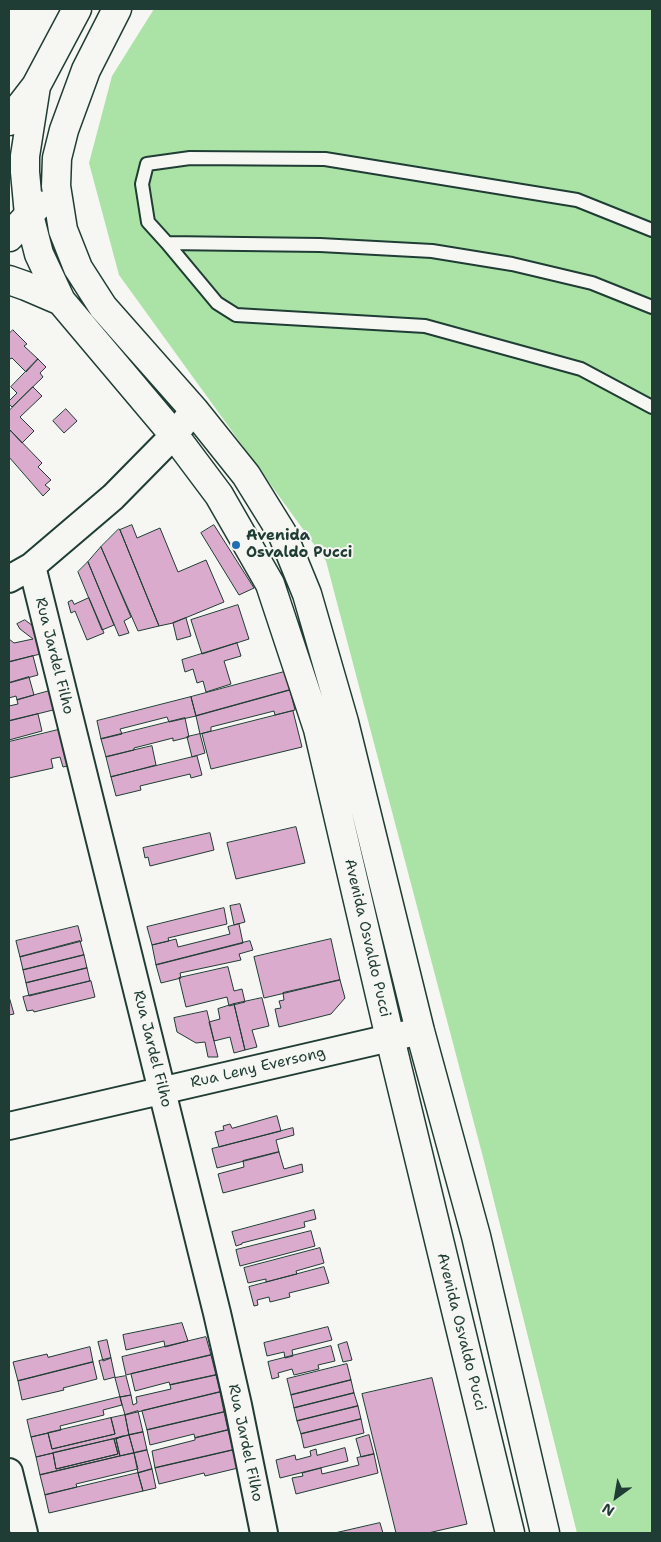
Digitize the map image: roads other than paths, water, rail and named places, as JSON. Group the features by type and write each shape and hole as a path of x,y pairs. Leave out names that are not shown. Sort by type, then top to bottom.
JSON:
{"main road":[{"path":"9,121 36,86 77,9"},
{"name":"Avenida Osvaldo Pucci","path":"117,9 86,70 56,158 56,186 63,230 78,268 103,307 194,410 246,475 282,533 307,594 344,722 420,1031 476,1236 545,1533"},
{"name":"Avenida Osvaldo Pucci","path":"36,86 25,156 17,176 39,254 61,301 174,435 219,494 270,584 318,729 390,1038 510,1533"},
{"path":"17,176 56,158"},
{"path":"9,236 56,186"},
{"path":"9,280 61,301"}],"street":[{"path":"9,579 32,566 113,496 174,435 194,410"},
{"name":"Rua Jardel Filho","path":"32,566 238,1405 264,1533"},
{"name":"Rua Leny Eversong","path":"9,1126 420,1031"},
{"path":"9,1472 24,1533"}],"lane":[{"path":"652,230 577,200 325,159 190,158 147,164 142,184 148,222 218,303 236,315 425,326 581,369 652,407"},
{"path":"167,243 320,245 432,251 512,264 592,283 652,307"}],"place":[{"name":"Avenida Osvaldo Pucci","path":"236,545"}]}
